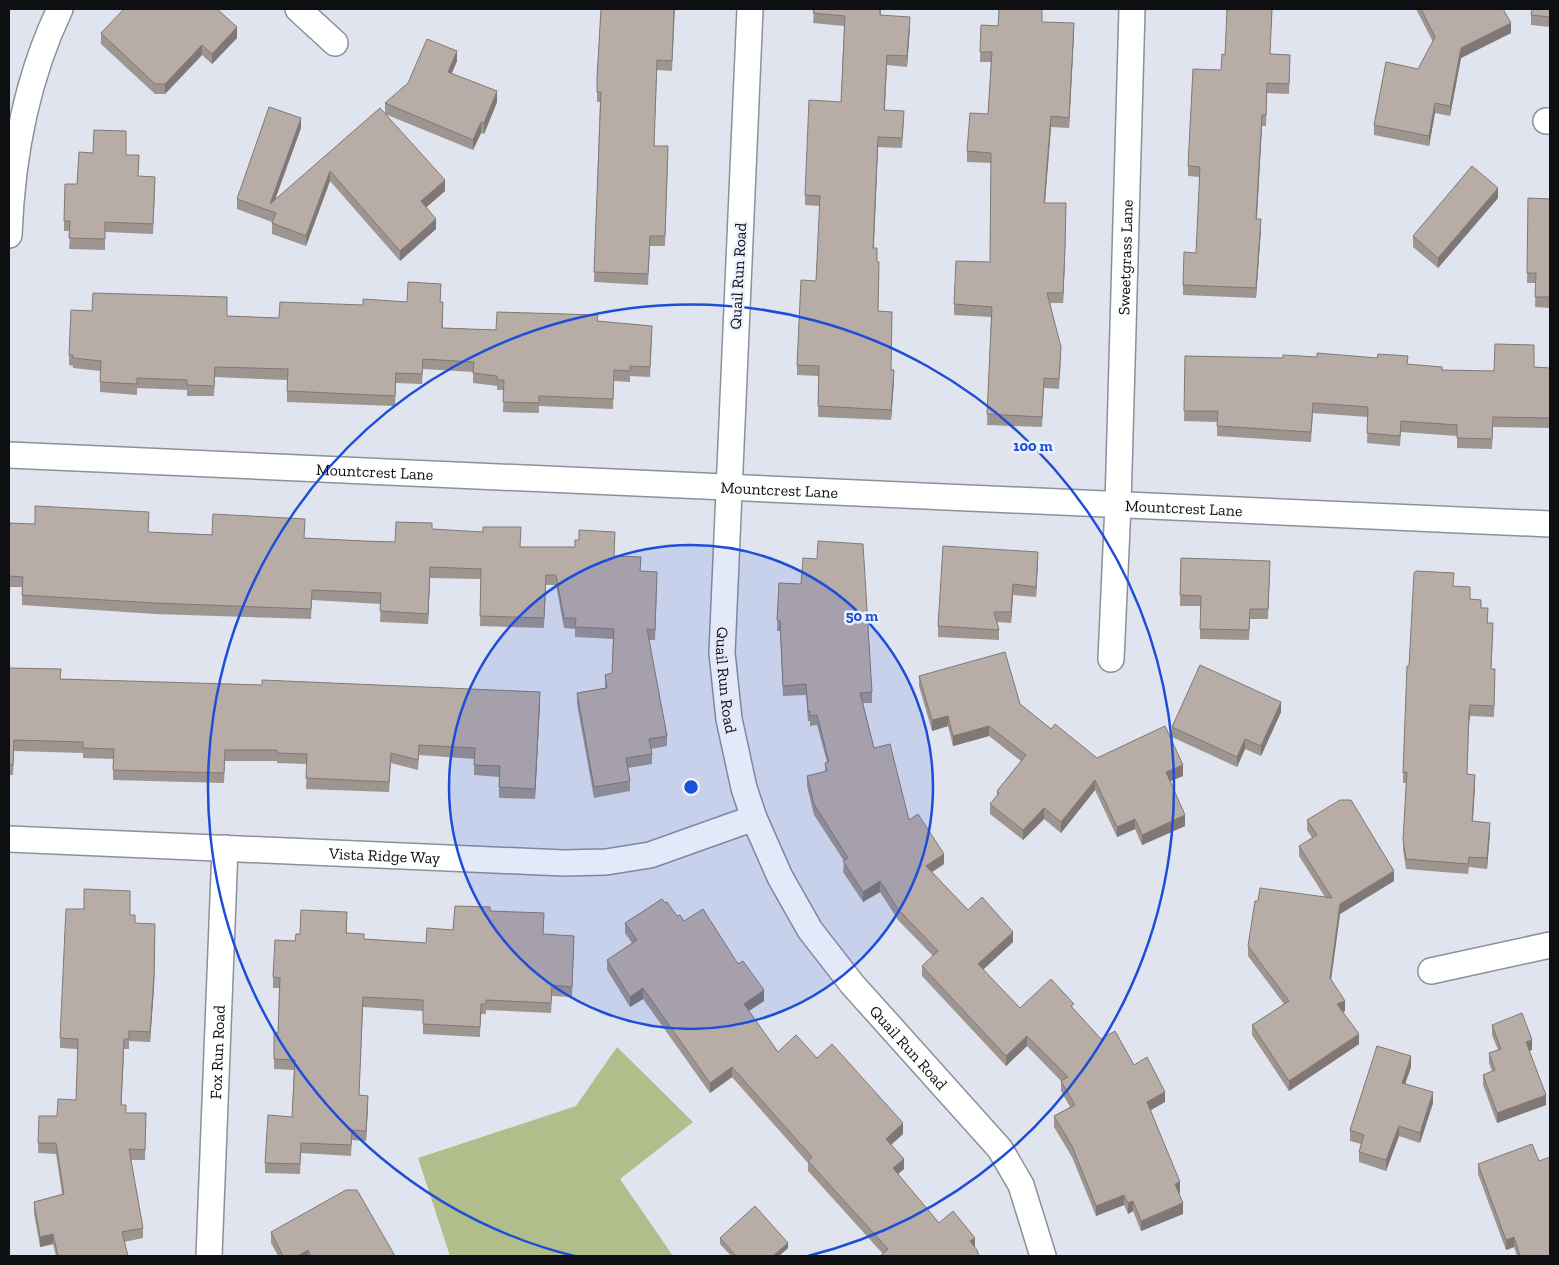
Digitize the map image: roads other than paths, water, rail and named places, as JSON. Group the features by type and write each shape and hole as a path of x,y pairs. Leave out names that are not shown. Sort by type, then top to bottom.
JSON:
{"street":[{"path":"9,235 14,160 28,94 49,33 60,9"},
{"path":"298,9 335,43"},
{"name":"Quail Run Road","path":"750,9 722,653 728,719 744,788 754,818 780,877 810,930 852,984 1000,1149 1021,1185 1043,1256"},
{"name":"Sweetgrass Lane","path":"1111,659 1118,505 1132,9"},
{"name":"Mountcrest Lane","path":"9,455 1550,524"},
{"name":"Vista Ridge Way","path":"9,839 564,863 606,862 650,854 754,818"},
{"name":"Fox Run Road","path":"208,1256 225,848"},
{"path":"1431,971 1550,945"}]}
